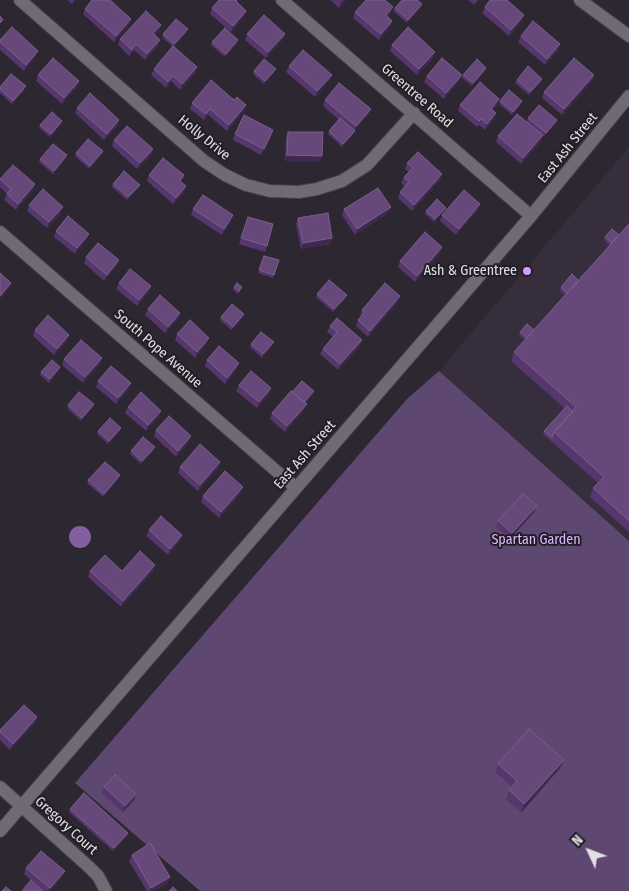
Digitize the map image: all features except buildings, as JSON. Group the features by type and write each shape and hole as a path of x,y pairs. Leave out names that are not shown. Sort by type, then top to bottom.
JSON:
{"street":[{"name":"Holly Drive","path":"20,0 204,160 225,175 270,191 299,192 317,189 342,181 367,165 414,114"},
{"name":"Greentree Road","path":"282,0 531,216"},
{"path":"580,0 629,36"},
{"name":"East Ash Street","path":"0,832 531,216 629,96"},
{"name":"South Pope Avenue","path":"0,232 296,488"},
{"name":"Gregory Court","path":"0,787 89,867 98,876 106,891"}],"shaded area":[{"path":"629,147 629,541 439,371"},
{"path":"80,526 88,529 91,537 88,545 80,548 72,545 69,537 72,529"}],"green space":[{"name":"Spartan Garden","path":"439,371 629,541 629,891 200,891 75,783 407,399"}],"place":[{"name":"Ash & Greentree","path":"527,271"}]}
